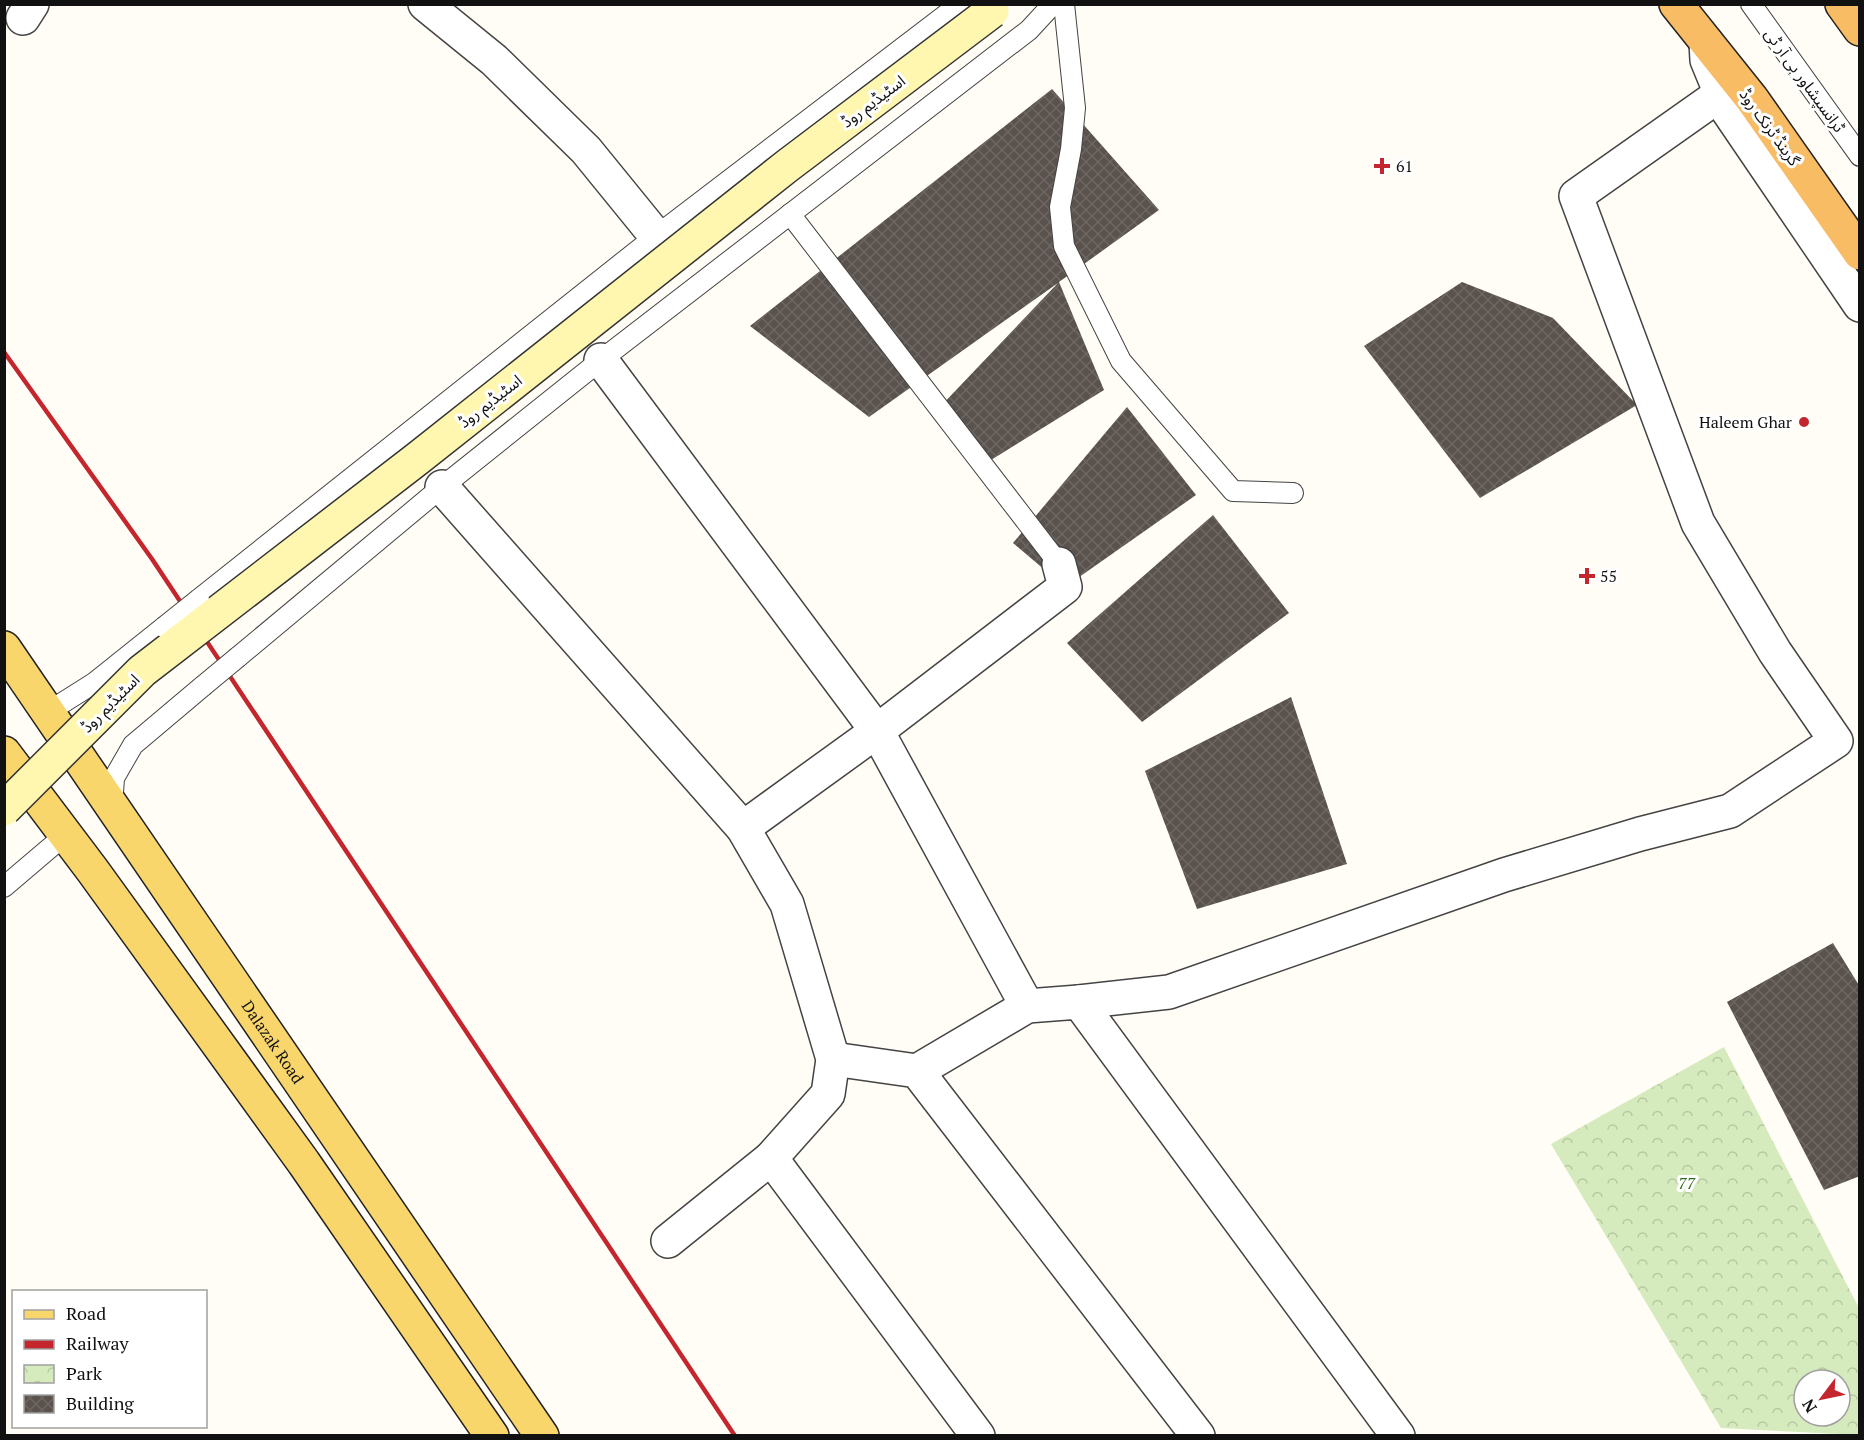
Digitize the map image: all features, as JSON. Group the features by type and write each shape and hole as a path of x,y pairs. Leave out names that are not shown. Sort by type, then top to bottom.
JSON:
{"highway":[{"name":"گرینڈ ٹرنک روڈ","path":"1676,4 1706,42 1737,96 1860,253"},
{"path":"1842,4 1860,29"}],"main road":[{"name":"اسٹیڈیم روڈ","path":"4,809 142,671 417,459 787,166 992,11"},
{"name":"Dalazak Road","path":"4,648 542,1436"},
{"path":"4,753 303,1163 492,1436"}],"street":[{"path":"429,6 494,60 586,150 656,236"},
{"path":"1737,96 1728,111 1860,306"},
{"path":"833,1059 917,1071 1027,1006 1168,992 1504,875 1640,834 1730,812 1836,741 1775,652 1698,523 1576,196 1737,96"},
{"path":"601,360 877,731 1027,1006"},
{"path":"442,487 743,828 787,904 833,1059 828,1094 771,1158 668,1241"},
{"path":"743,828 877,731 1065,587 1059,564"},
{"path":"1079,1002 1398,1436"},
{"path":"917,1071 1198,1436"},
{"path":"771,1158 978,1436"}],"lane":[{"path":"48,712 94,683 656,236 960,4"},
{"path":"112,807 114,778 133,744 442,487 601,360 1029,30 1053,4"},
{"path":"1064,4 1075,108 1071,149 1060,207 1065,246 1121,361 1233,491 1293,493"},
{"name":"ٹرانسپشاور بی آر ٹی","path":"1751,4 1860,156"},
{"path":"790,214 1059,564"},
{"path":"4,887 58,841 70,841"}],"green space":[{"name":"77","path":"1724,1047 1859,1308 1859,1435 1721,1428 1551,1144"}],"building":[{"path":"1052,89 1159,210 1059,282 1104,390 983,465 939,408 1058,283 869,417 750,326"},
{"path":"1462,282 1553,318 1637,405 1480,498 1364,346"},
{"path":"1127,407 1196,495 1065,587 1013,543"},
{"path":"1213,515 1289,613 1142,722 1067,643"},
{"path":"1291,697 1347,864 1197,909 1145,771"},
{"path":"1833,943 1860,987 1860,1176 1824,1190 1727,1002"}],"railway":[{"path":"4,352 152,559 735,1436"}],"place":[{"name":"61","path":"1382,166"},
{"name":"Haleem Ghar","path":"1804,422"},
{"name":"55","path":"1587,576"}]}
